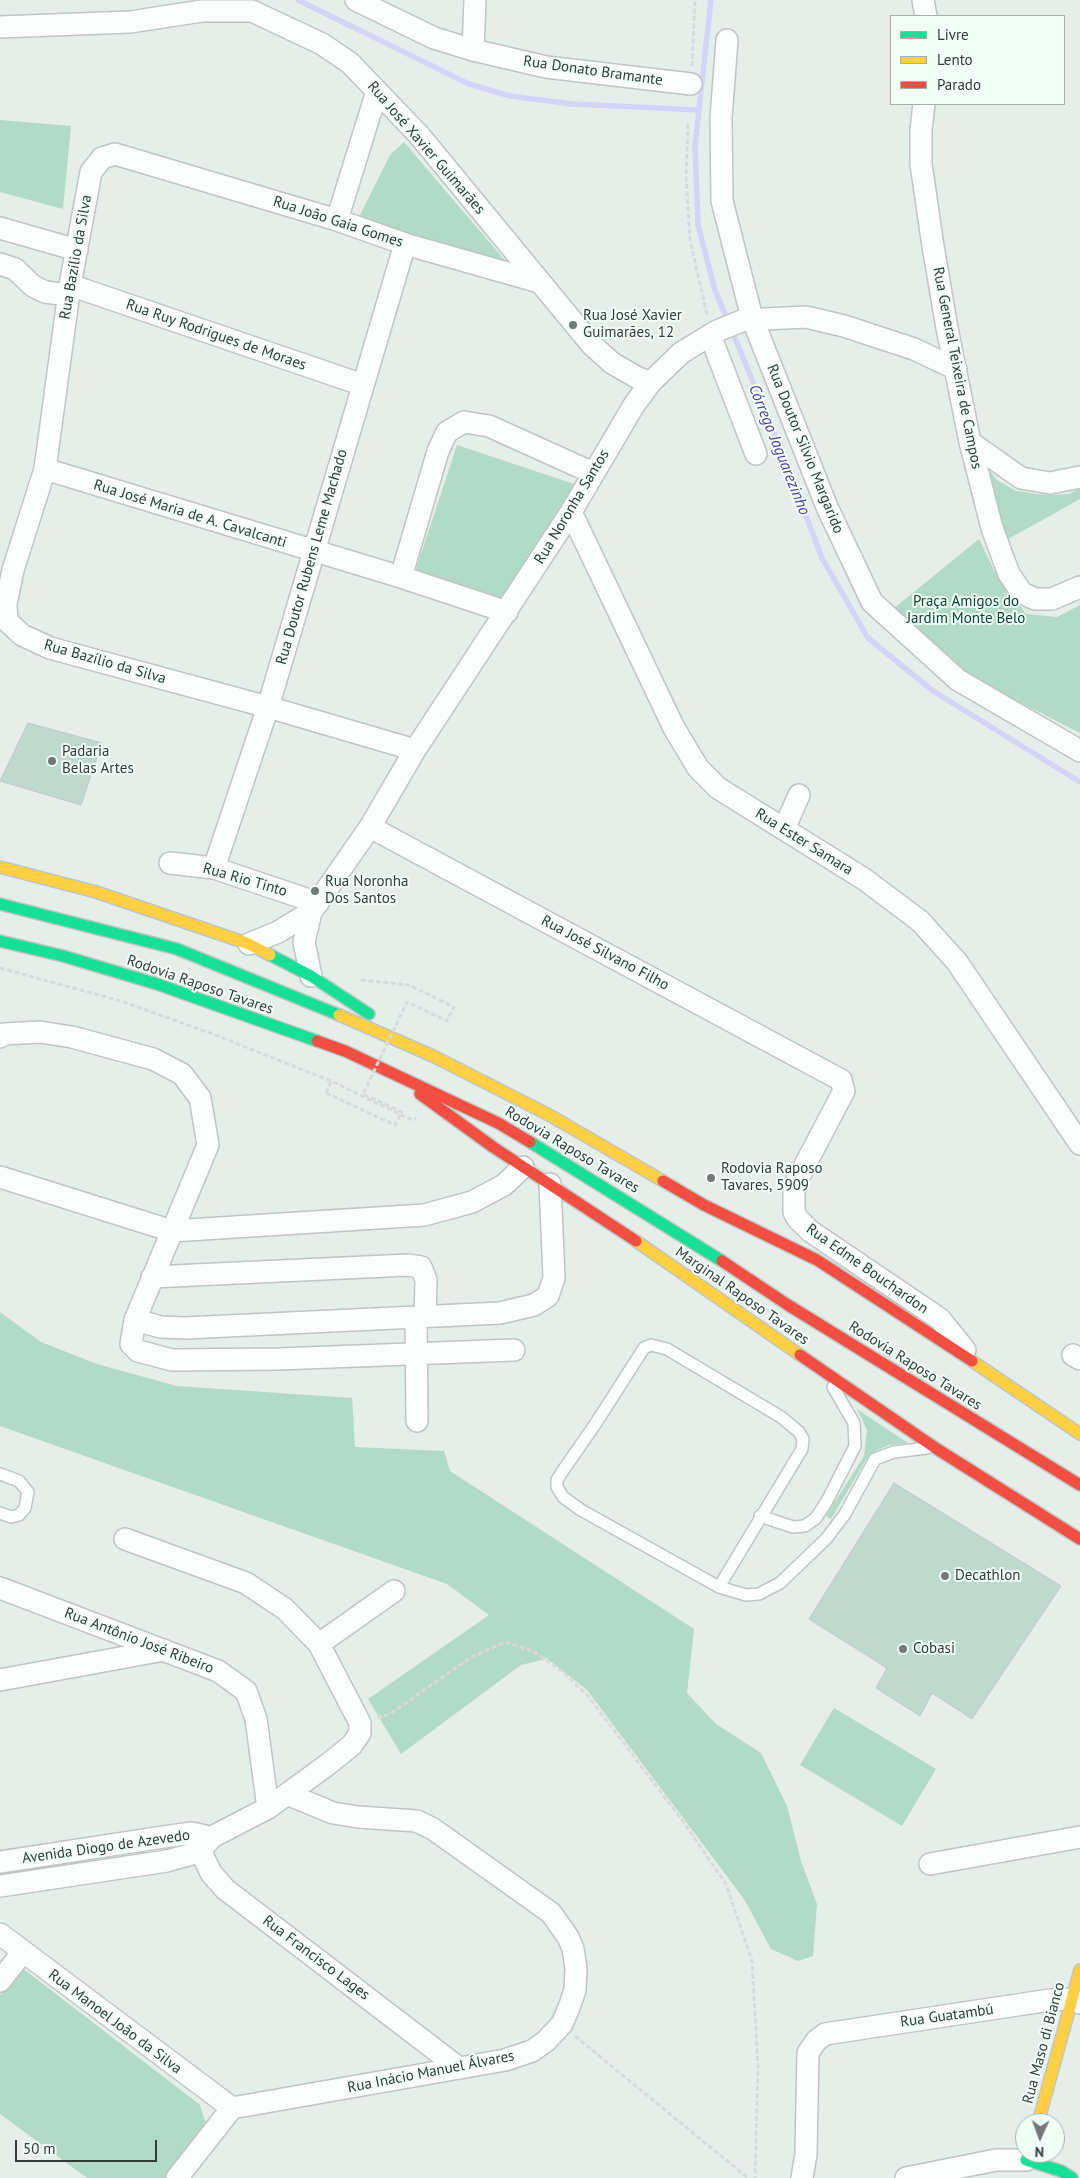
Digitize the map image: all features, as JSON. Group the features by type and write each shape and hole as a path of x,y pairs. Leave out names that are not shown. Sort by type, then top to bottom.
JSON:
{"main road":[{"path":"0,867 96,892 249,944 311,976 433,1056"},
{"name":"Rodovia Raposo Tavares","path":"0,904 178,949 291,994 433,1056 551,1116 704,1205 817,1260 1080,1434"},
{"name":"Rodovia Raposo Tavares","path":"0,941 63,956 157,984 345,1051 498,1123 685,1236 788,1305 1080,1485"},
{"name":"Marginal Raposo Tavares","path":"391,1072 524,1167 937,1448 1080,1539"},
{"path":"1021,1396 1063,1407"},
{"name":"Rua Maso di Bianco","path":"1041,2113 1076,2001 1080,1970"},
{"path":"1032,2163 1061,2172 1072,2178"}],"street":[{"name":"Rua Donato Bramante","path":"356,0 434,38 473,50 546,67 691,84"},
{"path":"473,50 475,0"},
{"path":"923,0 926,15"},
{"name":"Rua José Xavier Guimarães","path":"0,27 130,22 252,4 322,44 350,63 419,135 592,345 612,363 638,378 651,382"},
{"name":"Rua Doutor Silvio Margarido","path":"727,40 721,118 722,201 748,319 828,507 872,602 958,680 1080,751"},
{"path":"337,220 377,90"},
{"name":"Rua General Teixeira de Campos","path":"924,105 921,130 921,164 947,328 970,442 992,528 1009,574 1022,593 1035,599 1052,599 1080,587"},
{"name":"Rua Bazílio da Silva","path":"137,161 115,154 102,158 91,172 70,290 45,469 7,568 6,604 8,621 22,635 50,648 268,707 415,750"},
{"name":"Rua João Gaia Gomes","path":"137,161 337,220 406,244 539,282"},
{"path":"0,228 77,250"},
{"name":"Rua Doutor Rubens Leme Machado","path":"214,868 268,707 406,244"},
{"name":"Rua Ruy Rodrigues de Moraes","path":"0,264 15,269 33,286 45,292 70,290 363,385"},
{"name":"Rua Noronha Santos","path":"311,976 304,942 314,907 370,827 415,750 571,512 634,405 651,382 681,353 714,333 748,319 806,317 844,326 914,349 956,369"},
{"path":"714,333 756,454"},
{"path":"401,577 438,451 447,432 464,422 489,426 593,473"},
{"path":"970,442 1021,478 1050,484 1080,477"},
{"name":"Rua José Maria de A. Cavalcanti","path":"45,469 313,552 401,577 507,612"},
{"name":"Rua Ester Samara","path":"571,512 674,728 698,768 718,788 864,879 920,921 958,962 1080,1144"},
{"path":"784,829 799,795"},
{"name":"Rua José Silvano Filho","path":"370,827 841,1080"},
{"name":"Rua Rio Tinto","path":"170,863 214,868 314,907"},
{"name":"Rua Noronha Santos","path":"249,944 278,932 314,907"},
{"path":"0,1037 4,1034 40,1032 72,1036 153,1059 182,1074 200,1098 208,1145 135,1320 131,1344 138,1351 172,1360 514,1350"},
{"name":"Rua Edme Bouchardon","path":"841,1080 844,1091 794,1186 794,1212 810,1231 940,1320 979,1366"},
{"path":"0,1177 172,1231 424,1215 472,1202 504,1185 524,1167"},
{"path":"135,1320 161,1327 185,1328 500,1313 534,1305 548,1296 554,1278 550,1184"},
{"path":"152,1277 408,1265 421,1266 426,1280 416,1354 418,1421"},
{"path":"125,1539 246,1583 285,1609 319,1644 357,1718"},
{"name":"Rua Antônio José Ribeiro","path":"0,1588 218,1671 246,1691 256,1718 268,1808"},
{"path":"319,1644 394,1591"},
{"path":"0,1680 164,1650"},
{"name":"Avenida Diogo de Azevedo","path":"0,1886 167,1861 201,1841 268,1808 287,1794 352,1745 360,1733 357,1718"},
{"name":"Rua Inácio Manuel Álvares","path":"232,2108 504,2060 532,2051 546,2041 562,2024 575,1990 576,1968 573,1949 568,1937 551,1913 433,1829 417,1821 358,1817 333,1813 287,1794"},
{"path":"930,1864 1080,1837"},
{"name":"Avenida Diogo de Azevedo","path":"0,1862 201,1841"},
{"name":"Rua Francisco Lages","path":"201,1841 211,1873 226,1889 459,2068"},
{"name":"Rua Manoel João da Silva","path":"0,1934 232,2108"},
{"path":"0,1981 22,1952"},
{"name":"Rua Guatambú","path":"802,2178 806,2154 808,2053 816,2041 825,2034 1076,2001"},
{"path":"177,2178 232,2108"},
{"path":"906,2178 996,2160 1015,2161"}],"lane":[{"path":"719,1587 802,1449 803,1439 799,1432 780,1417 667,1348 651,1346 644,1348 562,1472 557,1480 557,1487 563,1497 581,1510 719,1587 746,1595 759,1594 780,1583 826,1539 845,1514 875,1459 894,1452 919,1448 937,1448"},
{"path":"760,1516 793,1527 805,1526 816,1518 850,1458 855,1446 854,1423 823,1370"},
{"path":"0,1474 19,1481 28,1492 25,1508 19,1515 11,1516 0,1513"}],"path":[{"path":"691,84 695,0"},
{"path":"688,124 686,176 690,239 714,333"},
{"path":"0,968 121,1001 255,1050 331,1081 412,1120 432,1103"},
{"path":"331,1081 326,1093 395,1125 402,1112 363,1094 403,1010 407,1002 447,1021 454,1006 409,985"},
{"path":"357,1718 390,1714 470,1658 504,1642 533,1651 562,1671 588,1696 682,1820 726,1884 752,1961 758,2066 755,2178"},
{"path":"562,2024 748,2178"}],"green space":[{"path":"0,120 71,126 63,209 0,192"},
{"path":"404,142 508,264 356,223 390,155"},
{"path":"457,445 577,485 506,602 414,575"},
{"path":"981,461 997,480 1016,491 1046,495 1069,494 1080,488 1080,499 1003,542"},
{"name":"Praça Amigos do Jardim Monte Belo","path":"979,539 994,570 1026,614 1057,617 1080,605 1080,733 976,680 893,609"},
{"path":"0,1312 41,1342 97,1364 177,1386 352,1398 355,1447 444,1451 450,1471 694,1629 687,1693 716,1724 761,1753 787,1806 801,1861 817,1904 813,1956 798,1961 771,1949 744,1899 587,1690 544,1656 546,1659 521,1665 401,1754 368,1699 489,1615 447,1584 0,1426"},
{"path":"857,1409 908,1443 889,1445 873,1452 866,1460 831,1519 826,1516 864,1456 867,1430"},
{"path":"834,1708 936,1769 902,1826 800,1765"},
{"path":"21,1967 200,2105 207,2128 167,2178 87,2178 0,2114 0,1995"}],"building":[{"name":"Padaria Belas Artes","path":"28,723 102,743 81,805 0,781"},
{"path":"894,1483 1061,1586 972,1719 932,1693 920,1716 876,1688 887,1668 809,1619"}],"waterway":[{"path":"298,0 469,84 510,96 573,104 699,110"},
{"name":"Córrego Jaguarezinho","path":"711,0 695,146 698,225 715,290 780,447 822,558 868,638 933,691 1080,782"}],"traffic: fast":[{"path":"0,904 177,949 339,1015"},
{"path":"0,941 63,956 157,984 317,1041"},
{"path":"270,955 311,976 369,1014"},
{"path":"530,1142 722,1261"},
{"path":"1036,2163 1061,2171 1072,2178"}],"traffic: slow":[{"path":"0,867 96,892 249,944 270,955"},
{"path":"339,1015 433,1056 551,1116 663,1181"},
{"path":"636,1241 800,1355"},
{"path":"972,1361 1080,1434"},
{"path":"1041,2113 1080,1970"}],"traffic: jam":[{"path":"317,1041 345,1051 498,1123 530,1142"},
{"path":"420,1094 493,1147 636,1241"},
{"path":"663,1181 704,1205 817,1260 972,1361"},
{"path":"722,1261 788,1305 1080,1485"},
{"path":"800,1355 937,1449 1080,1539"}],"place":[{"name":"Rua José Xavier Guimarães, 12","path":"573,325"},
{"name":"Padaria Belas Artes","path":"52,761"},
{"name":"Rua Noronha Dos Santos","path":"315,891"},
{"name":"Rodovia Raposo Tavares, 5909","path":"711,1178"},
{"name":"Decathlon","path":"945,1576"},
{"name":"Cobasi","path":"903,1649"}]}
